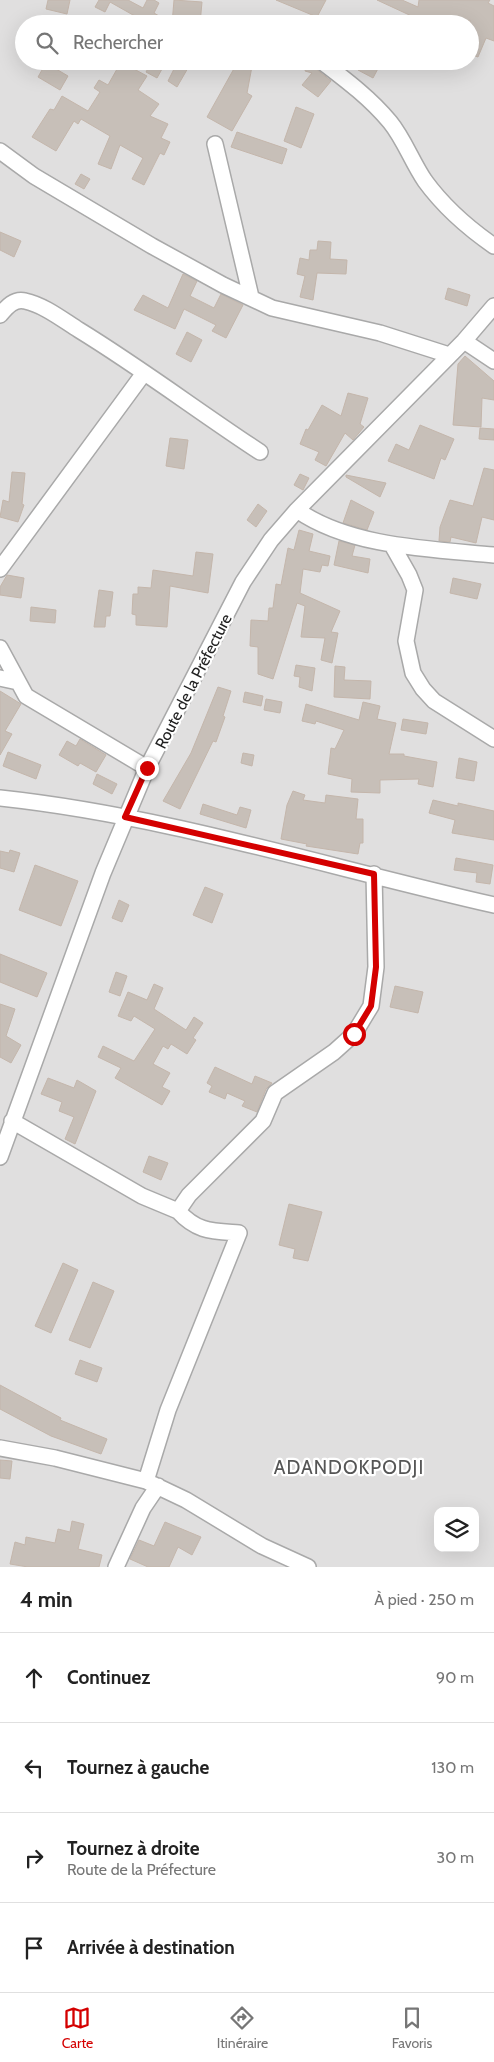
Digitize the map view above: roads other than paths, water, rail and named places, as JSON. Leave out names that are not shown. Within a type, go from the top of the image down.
[{"type":"street","points":[[333,70],[362,93],[391,123],[425,180],[440,199],[474,232],[494,246]]},
{"type":"street","points":[[215,144],[251,297]]},
{"type":"street","points":[[0,152],[34,176],[152,246],[223,285],[272,308],[380,333],[449,356]]},
{"type":"street","points":[[0,315],[15,301],[25,301],[58,318],[120,356],[260,452]]},
{"type":"street","name":"Route de la Préfecture","points":[[0,1157],[125,817],[147,768],[243,582],[271,540],[296,510],[464,341],[494,306]]},
{"type":"street","points":[[464,341],[494,361]]},
{"type":"street","points":[[0,569],[144,373]]},
{"type":"street","points":[[296,510],[321,525],[392,545],[494,555]]},
{"type":"street","points":[[392,545],[409,575],[414,590],[406,641],[413,673],[423,689],[434,701],[494,739]]},
{"type":"street","points":[[0,648],[26,696],[147,768]]},
{"type":"street","points":[[0,678],[18,682]]},
{"type":"street","points":[[0,798],[125,817],[374,874],[421,888],[494,905]]},
{"type":"street","points":[[178,1211],[189,1195],[264,1121],[275,1093],[341,1046],[354,1034],[371,1006],[376,967],[374,874]]},
{"type":"street","points":[[12,1121],[142,1196],[178,1211],[187,1221],[204,1230],[239,1233],[168,1410],[152,1484],[116,1567]]},
{"type":"street","points":[[0,1448],[55,1458],[152,1484],[186,1500],[262,1546],[308,1567]]},
{"type":"district","name":"ADANDOKPODJI","points":[[349,1467]]}]
